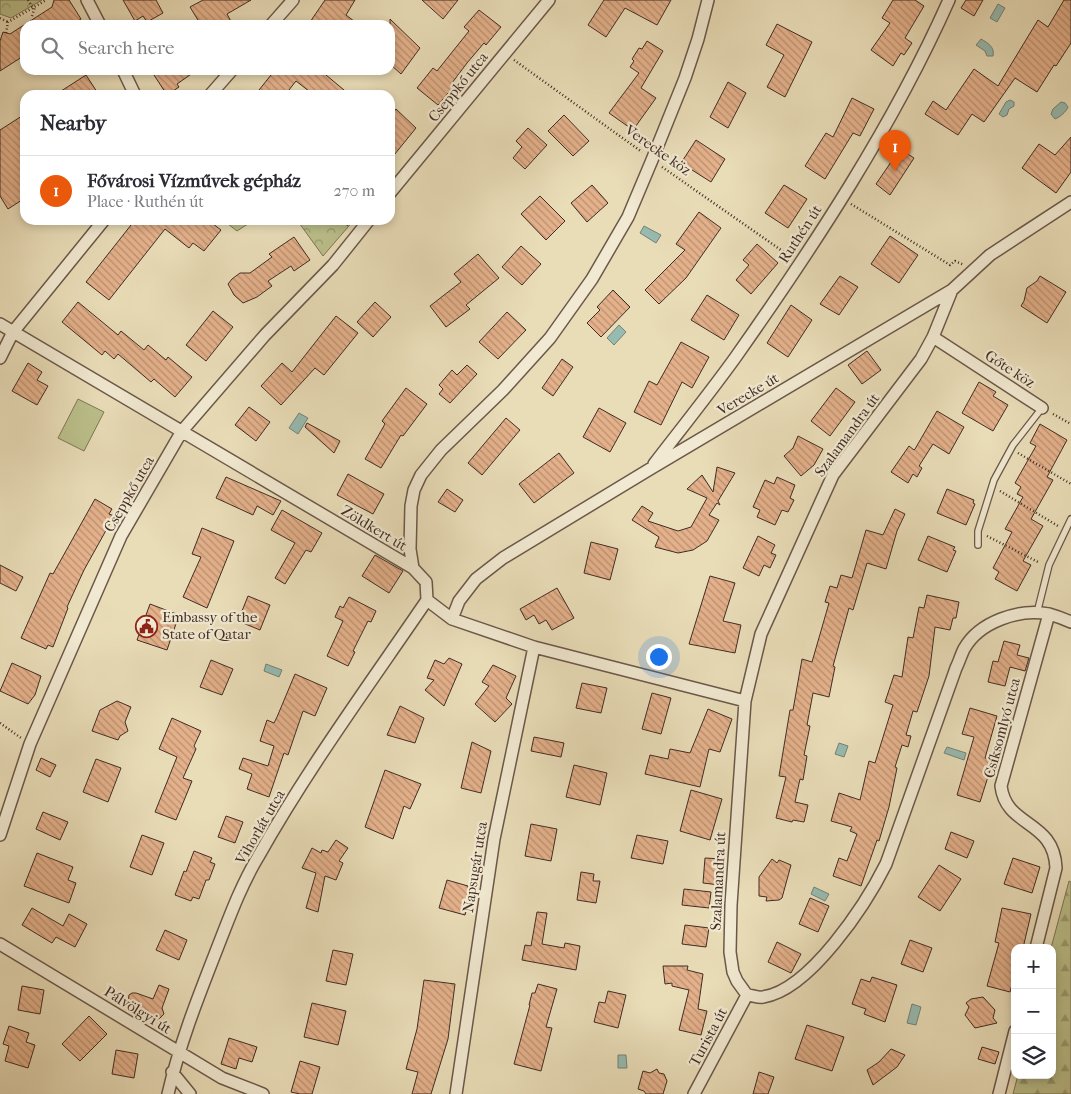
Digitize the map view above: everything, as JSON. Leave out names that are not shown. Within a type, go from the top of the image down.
[{"type":"street","points":[[87,0],[97,20]]},
{"type":"street","points":[[275,20],[293,0]]},
{"type":"street","name":"Cseppkő utca","points":[[395,187],[549,0]]},
{"type":"street","points":[[413,568],[410,549],[411,506],[414,490],[421,475],[441,450],[503,390],[550,338],[592,279],[628,217],[652,160],[685,78],[708,0]]},
{"type":"street","name":"Ruthén út","points":[[650,469],[734,359],[841,198],[897,106],[949,0]]},
{"type":"street","points":[[125,75],[133,90]]},
{"type":"street","points":[[214,90],[228,75]]},
{"type":"street","name":"Verecke út","points":[[452,619],[459,601],[476,579],[503,558],[952,290],[990,255],[1071,202]]},
{"type":"street","points":[[0,358],[14,332],[100,225]]},
{"type":"street","name":"Cseppkő utca","points":[[0,835],[30,744],[122,536],[182,431],[265,335],[340,256],[365,225]]},
{"type":"street","name":"Szalamandra út","points":[[747,995],[735,976],[730,952],[732,895],[745,701],[761,634],[833,475],[921,359],[933,337],[952,290]]},
{"type":"street","name":"Zöldkert út","points":[[0,324],[413,568],[426,582],[427,600]]},
{"type":"street","name":"Gőte köz","points":[[933,337],[1042,408]]},
{"type":"street","points":[[427,600],[452,619],[534,647],[745,701]]},
{"type":"street","name":"Vihorlát utca","points":[[168,1094],[178,1052],[231,913],[257,858],[322,751],[427,600]]},
{"type":"street","points":[[747,995],[762,997],[794,982],[817,962],[847,929],[871,894],[886,864],[964,649],[976,635],[988,625],[1005,617],[1036,613],[1049,614],[1071,622]]},
{"type":"street","name":"Csíksomlyó utca","points":[[1037,944],[1056,868],[1056,857],[1046,838],[1007,807],[1002,796],[1001,786],[1049,614]]},
{"type":"street","name":"Napsugár utca","points":[[456,1094],[494,839],[534,647]]},
{"type":"street","name":"Pálvölgyi út","points":[[0,944],[222,1078],[263,1094]]},
{"type":"street","name":"Turista út","points":[[694,1094],[747,995]]},
{"type":"street","points":[[999,1094],[1014,1034]]},
{"type":"street","points":[[172,1072],[190,1094]]},
{"type":"lane","points":[[978,545],[978,531],[992,486],[1011,449],[1042,408]]},
{"type":"lane","points":[[1036,613],[1048,568],[1071,519]]},
{"type":"path","points":[[28,0],[34,7]]},
{"type":"path","points":[[6,33],[8,22],[46,0]]},
{"type":"path","points":[[32,16],[34,7]]},
{"type":"path","points":[[0,18],[8,22]]},
{"type":"path","name":"Verecke köz","points":[[505,54],[799,263]]},
{"type":"path","points":[[841,198],[950,265]]},
{"type":"path","name":"Gőte köz","points":[[1042,408],[1071,424]]},
{"type":"path","points":[[1011,449],[1071,484]]},
{"type":"path","points":[[992,486],[1065,531]]},
{"type":"path","points":[[978,531],[1048,568]]},
{"type":"path","points":[[0,723],[30,744]]},
{"type":"green space","points":[[0,0],[42,0],[11,18],[0,14]]},
{"type":"green space","points":[[229,225],[246,225],[237,231]]},
{"type":"green space","points":[[301,225],[350,225],[323,256]]},
{"type":"green space","points":[[78,399],[104,412],[84,451],[58,438]]},
{"type":"green space","points":[[1069,881],[1071,882],[1071,1094],[1013,1094],[1017,1079],[1056,1079],[1056,944],[1052,944]]},
{"type":"water","points":[[998,4],[1005,8],[997,22],[990,18]]},
{"type":"water","points":[[981,39],[992,48],[993,56],[987,56],[985,51],[976,45]]},
{"type":"water","points":[[1010,100],[1014,102],[1014,106],[1003,117],[999,114],[1006,102]]},
{"type":"water","points":[[1061,102],[1065,103],[1068,107],[1063,114],[1055,119],[1051,114],[1053,109]]},
{"type":"water","points":[[644,226],[661,235],[656,243],[640,233]]},
{"type":"water","points":[[619,325],[626,332],[614,345],[607,338]]},
{"type":"water","points":[[299,413],[308,418],[298,434],[289,428]]},
{"type":"water","points":[[266,664],[282,670],[279,677],[264,671]]},
{"type":"water","points":[[839,743],[848,746],[844,757],[835,754]]},
{"type":"water","points":[[947,747],[966,753],[964,760],[944,753]]},
{"type":"water","points":[[814,887],[829,894],[825,901],[811,894]]},
{"type":"water","points":[[912,1004],[921,1007],[916,1025],[907,1023]]},
{"type":"water","points":[[618,1055],[626,1055],[627,1068],[618,1068]]},
{"type":"building","points":[[54,0],[69,0],[81,19],[32,20],[52,7]]},
{"type":"building","points":[[123,0],[156,0],[163,13],[151,20],[146,20],[143,16],[134,20]]},
{"type":"building","points":[[203,0],[251,0],[227,14],[230,20],[198,20],[190,7]]},
{"type":"building","points":[[325,0],[355,0],[346,15],[352,20],[311,20]]},
{"type":"building","points":[[422,0],[458,0],[443,19]]},
{"type":"building","points":[[604,0],[671,0],[657,25],[625,8],[606,37],[588,25]]},
{"type":"building","points":[[893,0],[915,0],[924,6],[905,38],[912,43],[904,55],[901,53],[893,66],[871,50],[890,23],[882,18]]},
{"type":"building","points":[[966,0],[983,0],[974,16],[961,8]]},
{"type":"building","points":[[1064,0],[1071,0],[1071,43],[1037,92],[1015,78],[984,122],[972,114],[958,135],[925,114],[933,101],[946,110],[974,69],[998,86],[1038,20],[1048,27]]},
{"type":"building","points":[[479,10],[501,27],[467,63],[452,83],[454,86],[438,105],[417,88],[433,68],[437,71],[469,31],[464,27]]},
{"type":"building","points":[[395,24],[420,48],[401,74],[395,69]]},
{"type":"building","points":[[777,24],[812,42],[785,97],[767,87],[784,55],[766,45]]},
{"type":"building","points":[[20,28],[20,58],[0,71],[0,41],[3,32],[10,34]]},
{"type":"building","points":[[647,41],[663,51],[641,88],[656,98],[633,130],[609,113],[639,73],[630,67],[634,61],[632,59],[639,48],[642,49]]},
{"type":"building","points":[[86,75],[96,90],[63,90]]},
{"type":"building","points":[[154,75],[190,75],[177,84],[179,87],[174,90],[164,90]]},
{"type":"building","points":[[271,75],[326,75],[344,90],[308,90],[296,81],[289,90],[259,90]]},
{"type":"building","points":[[728,82],[746,93],[728,128],[710,117]]},
{"type":"building","points":[[852,98],[874,109],[860,136],[853,133],[825,179],[805,166],[826,133],[833,137]]},
{"type":"building","points":[[396,109],[416,128],[395,154]]},
{"type":"building","points":[[564,115],[589,141],[573,156],[548,131]]},
{"type":"building","points":[[20,117],[20,201],[8,209],[0,196],[0,130]]},
{"type":"building","points":[[528,128],[547,145],[525,169],[513,158],[522,147],[516,141]]},
{"type":"building","points":[[1071,137],[1071,172],[1056,193],[1022,168],[1039,144],[1055,155]]},
{"type":"building","points":[[696,140],[725,159],[711,182],[681,163]]},
{"type":"building","points":[[900,149],[914,158],[890,195],[876,184]]},
{"type":"building","points":[[592,185],[608,203],[587,222],[571,203]]},
{"type":"building","points":[[784,185],[807,199],[788,228],[765,213]]},
{"type":"building","points":[[540,196],[565,221],[546,240],[521,214]]},
{"type":"building","points":[[699,212],[721,228],[686,278],[659,304],[645,290],[685,250],[676,244]]},
{"type":"building","points":[[131,225],[214,225],[221,230],[204,251],[193,243],[189,248],[165,229],[109,300],[86,282]]},
{"type":"building","points":[[890,236],[918,255],[899,283],[871,264]]},
{"type":"building","points":[[294,237],[310,260],[294,271],[291,266],[268,281],[272,286],[257,297],[243,303],[234,295],[228,284],[232,279],[240,273],[250,273],[272,257],[269,254]]},
{"type":"building","points":[[757,244],[778,263],[751,294],[736,280],[749,265],[743,260]]},
{"type":"building","points":[[521,246],[541,264],[522,285],[502,267]]},
{"type":"building","points":[[478,254],[499,278],[466,305],[470,309],[446,327],[430,306],[461,282],[454,274]]},
{"type":"building","points":[[840,276],[858,287],[839,315],[820,304]]},
{"type":"building","points":[[1040,276],[1066,292],[1047,323],[1021,306],[1027,288],[1037,281]]},
{"type":"building","points":[[613,290],[630,307],[601,337],[587,323],[600,310],[597,307]]},
{"type":"building","points":[[707,295],[739,315],[724,340],[691,320]]},
{"type":"building","points":[[78,302],[118,335],[121,331],[144,350],[148,345],[166,360],[168,357],[192,377],[175,397],[154,379],[151,382],[118,354],[114,359],[105,351],[102,355],[62,322]]},
{"type":"building","points":[[375,302],[391,317],[373,337],[357,322]]},
{"type":"building","points":[[791,305],[812,320],[788,357],[767,343]]},
{"type":"building","points":[[213,311],[233,327],[206,361],[186,345]]},
{"type":"building","points":[[507,312],[526,330],[498,359],[479,342]]},
{"type":"building","points":[[336,316],[358,333],[324,375],[315,368],[281,405],[261,386],[282,363],[292,372]]},
{"type":"building","points":[[681,342],[709,357],[692,388],[682,382],[661,425],[634,412],[649,381],[657,385]]},
{"type":"building","points":[[867,351],[881,370],[862,384],[848,365]]},
{"type":"building","points":[[562,359],[573,367],[553,396],[542,388]]},
{"type":"building","points":[[28,363],[42,372],[37,380],[48,386],[37,405],[12,391]]},
{"type":"building","points":[[467,365],[477,374],[450,403],[439,394],[443,389],[439,385],[452,370],[457,375]]},
{"type":"building","points":[[979,382],[996,392],[993,396],[1008,405],[993,431],[962,413]]},
{"type":"building","points":[[406,388],[427,404],[403,436],[401,435],[381,468],[365,459],[385,424],[382,421]]},
{"type":"building","points":[[836,388],[855,402],[830,436],[811,421]]},
{"type":"building","points":[[249,407],[270,422],[256,441],[235,425]]},
{"type":"building","points":[[599,408],[626,423],[610,452],[583,437]]},
{"type":"building","points":[[937,411],[964,427],[949,454],[933,444],[919,466],[922,468],[917,477],[913,474],[908,483],[891,472],[909,446],[915,449]]},
{"type":"building","points":[[506,418],[520,430],[482,475],[468,463]]},
{"type":"building","points":[[307,423],[340,441],[334,453],[305,427]]},
{"type":"building","points":[[1040,424],[1067,440],[1047,477],[1053,480],[1031,519],[1043,526],[1023,561],[1031,565],[1017,591],[995,579],[999,572],[993,568],[1012,532],[1005,529],[1023,497],[1017,494],[1021,487],[1015,483],[1036,446],[1030,443]]},
{"type":"building","points":[[798,436],[823,449],[814,465],[801,476],[784,456],[793,448]]},
{"type":"building","points":[[559,453],[574,473],[534,503],[519,484]]},
{"type":"building","points":[[717,467],[735,473],[718,501],[720,505],[717,503],[709,515],[719,520],[707,541],[693,550],[678,553],[655,547],[659,537],[632,520],[642,506],[653,513],[648,521],[678,531],[691,527],[707,498],[687,489],[702,475],[713,492]]},
{"type":"building","points":[[348,474],[384,494],[373,514],[337,495]]},
{"type":"building","points":[[226,477],[281,501],[273,515],[257,506],[253,515],[216,498]]},
{"type":"building","points":[[777,477],[795,485],[790,498],[794,500],[788,512],[782,510],[775,525],[757,517],[760,510],[753,507],[765,480],[774,484]]},
{"type":"building","points":[[447,489],[463,500],[455,512],[438,502]]},
{"type":"building","points":[[947,489],[974,500],[973,503],[975,504],[966,525],[937,513]]},
{"type":"building","points":[[95,499],[112,509],[109,514],[114,516],[84,570],[67,607],[53,647],[48,645],[46,649],[21,638],[50,573],[53,574]]},
{"type":"building","points":[[895,509],[905,514],[897,531],[886,569],[867,563],[853,610],[849,608],[833,666],[835,667],[829,697],[813,693],[807,725],[810,726],[804,755],[807,756],[803,780],[800,779],[795,802],[808,805],[804,822],[793,820],[792,822],[776,818],[786,777],[779,776],[790,710],[793,710],[802,659],[812,662],[829,603],[825,602],[830,586],[837,588],[841,575],[852,578],[866,530],[883,535]]},
{"type":"building","points":[[282,510],[322,533],[311,552],[306,550],[285,584],[275,578],[295,543],[271,530]]},
{"type":"building","points":[[202,528],[234,541],[207,608],[183,597],[201,557],[192,554]]},
{"type":"building","points":[[758,536],[775,545],[771,553],[776,555],[770,568],[764,565],[759,576],[743,568]]},
{"type":"building","points":[[928,536],[955,547],[953,550],[956,551],[947,572],[918,560]]},
{"type":"building","points":[[591,542],[618,549],[610,580],[584,573]]},
{"type":"building","points":[[375,555],[403,571],[389,593],[362,576]]},
{"type":"building","points":[[0,565],[23,577],[16,591],[0,583]]},
{"type":"building","points":[[710,576],[735,583],[723,621],[741,625],[735,653],[689,644]]},
{"type":"building","points":[[557,588],[574,618],[552,630],[546,620],[539,624],[534,615],[526,620],[520,609]]},
{"type":"building","points":[[927,595],[959,602],[956,618],[953,618],[950,630],[935,627],[929,676],[917,712],[913,711],[906,735],[911,736],[908,747],[902,745],[895,767],[897,768],[889,807],[879,841],[877,840],[861,886],[833,876],[839,858],[847,861],[857,834],[850,831],[852,827],[831,821],[839,793],[860,800],[869,761],[875,763],[893,705],[885,702],[894,675],[902,677],[908,637],[913,638],[919,607],[924,608]]},
{"type":"building","points":[[248,596],[270,605],[260,630],[238,621]]},
{"type":"building","points":[[349,597],[376,611],[371,622],[368,621],[353,651],[355,652],[348,666],[327,656],[343,621],[335,617],[340,606],[343,608]]},
{"type":"building","points":[[150,604],[179,615],[167,650],[137,640]]},
{"type":"building","points":[[1004,641],[1020,645],[1017,655],[1029,658],[1025,671],[1010,667],[1005,686],[988,682],[993,661],[998,662]]},
{"type":"building","points":[[449,658],[462,664],[444,706],[425,690],[434,680],[427,678],[435,660],[444,664]]},
{"type":"building","points":[[211,660],[233,669],[222,695],[200,687]]},
{"type":"building","points":[[12,663],[41,676],[35,695],[28,704],[0,691]]},
{"type":"building","points":[[493,665],[516,676],[506,698],[512,704],[495,722],[475,704],[489,686],[482,682]]},
{"type":"building","points":[[295,674],[327,688],[315,716],[303,711],[288,755],[284,753],[269,797],[247,789],[252,774],[239,769],[243,758],[268,766],[274,746],[260,741],[267,720],[274,723]]},
{"type":"building","points":[[582,683],[607,688],[601,713],[576,708]]},
{"type":"building","points":[[652,693],[671,698],[661,734],[642,729]]},
{"type":"building","points":[[117,701],[131,707],[125,722],[128,731],[120,736],[118,740],[92,731],[100,710]]},
{"type":"building","points":[[400,706],[424,718],[415,743],[387,735]]},
{"type":"building","points":[[970,708],[997,716],[985,758],[993,761],[980,802],[957,795],[974,737],[962,734]]},
{"type":"building","points":[[708,709],[732,719],[720,752],[709,749],[700,787],[645,774],[650,755],[668,759],[670,749],[690,753]]},
{"type":"building","points":[[172,718],[201,731],[194,746],[196,749],[183,778],[192,781],[176,820],[155,812],[177,757],[159,749]]},
{"type":"building","points":[[534,737],[564,743],[561,757],[531,751]]},
{"type":"building","points":[[472,742],[491,751],[481,793],[461,788]]},
{"type":"building","points":[[41,758],[56,765],[50,777],[36,770]]},
{"type":"building","points":[[96,759],[121,768],[108,802],[83,792]]},
{"type":"building","points":[[574,765],[607,773],[600,805],[566,797]]},
{"type":"building","points":[[385,770],[421,784],[410,809],[404,806],[393,839],[365,827]]},
{"type":"building","points":[[691,790],[722,799],[710,840],[680,831]]},
{"type":"building","points":[[43,812],[68,822],[60,840],[36,829]]},
{"type":"building","points":[[226,816],[243,822],[235,843],[218,837]]},
{"type":"building","points":[[531,824],[557,829],[551,861],[525,856]]},
{"type":"building","points":[[951,832],[974,841],[967,858],[945,849]]},
{"type":"building","points":[[142,835],[164,843],[152,875],[130,867]]},
{"type":"building","points":[[637,835],[668,841],[663,864],[631,858]]},
{"type":"building","points":[[336,840],[348,848],[339,861],[343,863],[336,880],[325,876],[318,912],[306,908],[316,873],[302,868],[312,848],[321,853],[322,850],[328,852]]},
{"type":"building","points":[[194,851],[212,858],[210,862],[215,864],[209,880],[206,880],[199,899],[193,897],[191,901],[175,895]]},
{"type":"building","points":[[37,853],[73,867],[68,880],[76,883],[69,903],[24,886]]},
{"type":"building","points":[[705,858],[722,859],[720,885],[703,883]]},
{"type":"building","points":[[1013,858],[1040,867],[1032,893],[1004,884]]},
{"type":"building","points":[[772,859],[777,863],[779,860],[791,865],[782,898],[766,901],[767,897],[759,896],[759,877]]},
{"type":"building","points":[[939,865],[961,879],[940,911],[918,897]]},
{"type":"building","points":[[581,872],[594,874],[593,881],[600,881],[596,903],[577,900]]},
{"type":"building","points":[[447,880],[468,886],[469,901],[465,915],[439,908]]},
{"type":"building","points":[[684,889],[711,892],[709,908],[682,905]]},
{"type":"building","points":[[810,898],[829,906],[818,932],[799,924]]},
{"type":"building","points":[[32,908],[63,926],[69,914],[87,924],[75,947],[56,937],[52,943],[22,925]]},
{"type":"building","points":[[1002,908],[1031,914],[1024,944],[1011,944],[1010,992],[987,986],[999,943],[995,942]]},
{"type":"building","points":[[537,912],[547,913],[542,944],[564,948],[565,943],[580,946],[576,970],[522,960],[525,945],[531,946]]},
{"type":"building","points":[[685,925],[709,928],[706,947],[682,944]]},
{"type":"building","points":[[165,930],[187,940],[179,960],[156,950]]},
{"type":"building","points":[[910,940],[932,948],[923,972],[901,964]]},
{"type":"building","points":[[777,942],[801,954],[791,973],[768,962]]},
{"type":"building","points":[[333,950],[353,954],[346,985],[326,981]]},
{"type":"building","points":[[663,966],[688,966],[687,970],[703,974],[698,1009],[707,1011],[701,1035],[679,1030],[689,990],[672,986],[672,983],[665,984]]},
{"type":"building","points":[[872,977],[897,985],[885,1022],[864,1014],[866,1009],[852,1004],[861,979],[870,982]]},
{"type":"building","points":[[424,980],[455,984],[448,1039],[431,1094],[412,1094],[418,1072],[406,1069],[417,1029]]},
{"type":"building","points":[[538,984],[557,989],[546,1027],[552,1028],[541,1071],[514,1064],[532,993],[535,993]]},
{"type":"building","points":[[159,985],[169,989],[162,1008],[164,1014],[158,1020],[136,1011],[136,1008],[128,1003],[129,995],[132,993],[153,999]]},
{"type":"building","points":[[22,986],[44,990],[40,1014],[18,1010]]},
{"type":"building","points":[[608,991],[626,995],[618,1028],[594,1022],[599,1002],[605,1003]]},
{"type":"building","points":[[983,997],[995,1010],[993,1018],[997,1023],[975,1028],[965,1015],[969,1007],[966,1003],[971,999]]},
{"type":"building","points":[[312,1003],[346,1011],[338,1045],[304,1037]]},
{"type":"building","points":[[89,1016],[107,1034],[80,1061],[62,1044]]},
{"type":"building","points":[[807,1025],[844,1037],[832,1071],[795,1059]]},
{"type":"building","points":[[9,1026],[29,1033],[26,1042],[35,1045],[28,1068],[5,1061],[9,1046],[3,1044]]},
{"type":"building","points":[[229,1038],[257,1047],[252,1062],[239,1058],[236,1069],[221,1064]]},
{"type":"building","points":[[982,1047],[999,1052],[995,1064],[978,1059]]},
{"type":"building","points":[[891,1049],[905,1055],[897,1067],[873,1085],[867,1070],[879,1062]]},
{"type":"building","points":[[116,1050],[138,1054],[134,1078],[112,1074]]},
{"type":"building","points":[[300,1061],[320,1067],[312,1094],[291,1092]]},
{"type":"building","points":[[657,1069],[659,1073],[664,1074],[667,1081],[663,1094],[646,1094],[638,1089],[643,1071],[650,1073]]},
{"type":"building","points":[[759,1072],[774,1077],[768,1094],[753,1094]]},
{"type":"place","name":"Fővárosi Vízművek gépház","points":[[895,171]]},
{"type":"place","name":"Embassy of the State of Qatar","points":[[146,626]]}]
